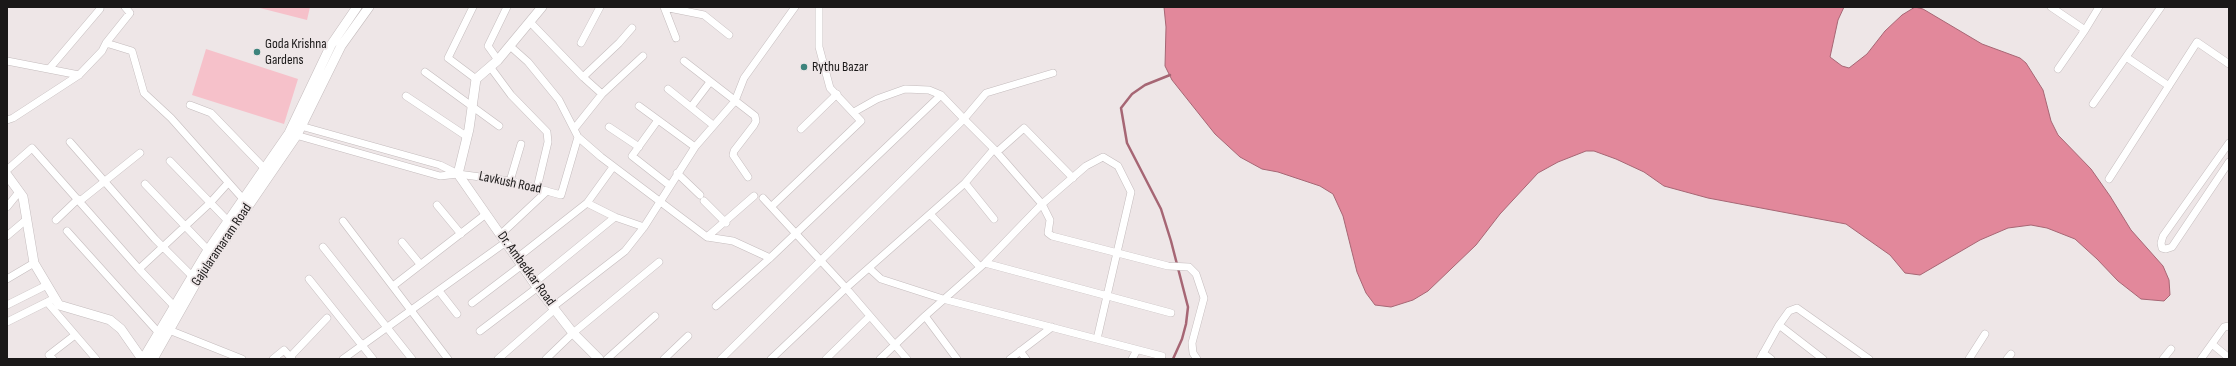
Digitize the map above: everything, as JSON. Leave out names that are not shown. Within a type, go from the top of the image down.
[{"type":"main road","points":[[7,175],[23,197],[34,263],[47,285],[51,300],[59,305],[110,320],[121,329],[143,359],[208,250],[265,169],[293,134],[331,45],[357,7]]},
{"type":"main road","points":[[297,125],[341,46],[369,7]]},
{"type":"main road","points":[[458,174],[472,107],[476,79],[498,60],[542,7]]},
{"type":"main road","name":"Gajularamaram Road","points":[[153,359],[197,281],[293,134]]},
{"type":"main road","name":"Dr. Ambedkar Road","points":[[458,174],[536,285],[573,333],[599,359]]},
{"type":"street","points":[[7,119],[14,118],[79,75],[102,51],[106,43],[130,13],[125,7]]},
{"type":"street","points":[[473,7],[448,58],[476,79]]},
{"type":"street","points":[[498,60],[488,46],[507,7]]},
{"type":"street","points":[[581,43],[600,7]]},
{"type":"street","points":[[664,7],[704,15],[729,36]]},
{"type":"street","points":[[664,7],[676,38]]},
{"type":"street","points":[[498,359],[555,308],[625,251],[644,227],[677,173],[695,147],[735,101],[744,78],[795,7]]},
{"type":"street","points":[[772,206],[862,121],[830,88],[819,47],[819,7]]},
{"type":"street","points":[[2051,7],[2085,30]]},
{"type":"street","points":[[2058,69],[2099,7]]},
{"type":"street","points":[[2093,104],[2161,7]]},
{"type":"street","points":[[49,69],[100,10]]},
{"type":"street","points":[[530,22],[583,78],[602,94]]},
{"type":"street","points":[[583,78],[619,44],[632,28]]},
{"type":"street","points":[[2110,179],[2197,42],[2229,64]]},
{"type":"street","points":[[106,43],[132,51],[144,93],[171,118],[244,200]]},
{"type":"street","points":[[510,46],[528,62],[559,100],[578,137],[613,167],[708,238],[733,241],[770,258]]},
{"type":"street","points":[[574,129],[602,94],[644,56]]},
{"type":"street","points":[[2126,57],[2169,86]]},
{"type":"street","points":[[7,61],[79,75]]},
{"type":"street","points":[[684,61],[756,116],[756,121],[734,151],[733,155],[748,177]]},
{"type":"street","points":[[490,68],[511,95],[546,132],[548,142],[537,188]]},
{"type":"street","points":[[426,72],[499,126]]},
{"type":"street","points":[[721,359],[964,119],[986,93],[1053,73]]},
{"type":"street","points":[[691,107],[710,82]]},
{"type":"street","points":[[668,89],[713,125]]},
{"type":"street","points":[[854,112],[877,99],[905,89],[929,90],[941,95],[995,151],[1042,204],[1050,220],[1048,233],[1052,236],[1168,266],[1189,267],[1196,274],[1204,298],[1192,343],[1193,353],[1197,359]]},
{"type":"street","points":[[801,129],[837,94]]},
{"type":"street","points":[[716,306],[770,258],[941,95]]},
{"type":"street","points":[[406,96],[466,136]]},
{"type":"street","points":[[190,105],[211,114],[265,169]]},
{"type":"street","points":[[639,106],[695,147]]},
{"type":"street","points":[[658,120],[632,156],[669,186]]},
{"type":"street","points":[[297,125],[440,165],[458,174]]},
{"type":"street","points":[[609,127],[639,147]]},
{"type":"street","points":[[771,359],[846,288],[965,183],[995,151],[1024,128],[1073,178]]},
{"type":"street","points":[[293,134],[440,176],[458,174]]},
{"type":"street","name":"Lavkush Road","points":[[458,174],[510,180],[561,195],[578,137]]},
{"type":"street","points":[[70,142],[163,248],[192,276]]},
{"type":"street","points":[[2229,143],[2163,236],[2161,243],[2162,248],[2166,249],[2172,247],[2229,162]]},
{"type":"street","points":[[510,180],[521,144]]},
{"type":"street","points":[[7,170],[32,148],[139,269],[174,306]]},
{"type":"street","points":[[56,220],[79,200],[140,153]]},
{"type":"street","points":[[880,359],[943,299],[983,265],[1042,204],[1086,166],[1103,157],[1118,166],[1131,192],[1097,339]]},
{"type":"street","points":[[170,160],[228,221]]},
{"type":"street","points":[[472,303],[587,204],[613,167]]},
{"type":"street","points":[[677,173],[726,222]]},
{"type":"street","points":[[139,269],[210,203],[228,183]]},
{"type":"street","points":[[965,183],[994,219]]},
{"type":"street","points":[[145,184],[208,250]]},
{"type":"street","points":[[343,359],[362,344],[413,311],[439,291],[503,238],[547,191]]},
{"type":"street","points":[[7,207],[19,192]]},
{"type":"street","points":[[708,238],[754,196]]},
{"type":"street","points":[[763,198],[772,206],[820,262],[846,288],[907,359]]},
{"type":"street","points":[[587,204],[615,217],[644,227]]},
{"type":"street","points":[[437,205],[461,234]]},
{"type":"street","points":[[393,286],[486,214]]},
{"type":"street","points":[[930,214],[983,265],[1106,295],[1171,313]]},
{"type":"street","points":[[480,332],[615,217]]},
{"type":"street","points":[[7,236],[27,219]]},
{"type":"street","points":[[343,221],[413,311],[448,359]]},
{"type":"street","points":[[66,231],[158,332]]},
{"type":"street","points":[[402,242],[420,264]]},
{"type":"street","points":[[323,247],[412,359]]},
{"type":"street","points":[[546,359],[573,333],[659,262]]},
{"type":"street","points":[[7,279],[34,263]]},
{"type":"street","points":[[869,268],[881,279],[943,299],[1162,356]]},
{"type":"street","points":[[309,279],[373,359]]},
{"type":"street","points":[[7,305],[47,285]]},
{"type":"street","points":[[439,291],[456,314]]},
{"type":"street","points":[[7,322],[51,300],[75,335],[96,359]]},
{"type":"street","points":[[1771,359],[1761,356],[1778,325],[1789,312],[1797,308],[1869,359]]},
{"type":"street","points":[[607,359],[655,316]]},
{"type":"street","points":[[826,359],[870,316]]},
{"type":"street","points":[[925,316],[957,359]]},
{"type":"street","points":[[274,359],[284,350],[291,358],[327,318]]},
{"type":"street","points":[[1778,325],[1823,359]]},
{"type":"street","points":[[2201,359],[2224,327],[2229,326]]},
{"type":"street","points":[[1010,359],[1052,327]]},
{"type":"street","points":[[169,330],[242,359]]},
{"type":"street","points":[[1969,359],[1985,334]]},
{"type":"street","points":[[48,358],[75,335]]},
{"type":"street","points":[[664,359],[688,336]]},
{"type":"street","points":[[2212,344],[2229,358]]},
{"type":"street","points":[[2163,359],[2171,349]]},
{"type":"street","points":[[1132,359],[1137,350]]},
{"type":"street","points":[[1020,351],[1026,359]]},
{"type":"shaded area","points":[[256,7],[310,7],[307,20]]},
{"type":"shaded area","points":[[1164,7],[1844,7],[1838,20],[1830,57],[1842,66],[1849,68],[1867,54],[1885,31],[1902,15],[1915,7],[1923,9],[1982,44],[2020,58],[2026,63],[2043,90],[2051,121],[2058,135],[2091,169],[2131,230],[2163,266],[2169,280],[2170,295],[2164,301],[2141,299],[2118,281],[2075,239],[2047,228],[2031,225],[2008,228],[1980,240],[1920,275],[1905,273],[1890,255],[1846,224],[1708,198],[1664,186],[1644,172],[1616,159],[1594,151],[1586,151],[1558,162],[1538,173],[1500,214],[1476,245],[1428,291],[1413,300],[1391,307],[1375,305],[1366,293],[1357,272],[1343,216],[1333,194],[1320,186],[1278,172],[1262,169],[1240,157],[1215,134],[1172,80],[1165,66],[1166,27]]},
{"type":"shaded area","points":[[206,49],[298,79],[284,124],[192,95]]},
{"type":"waterway","points":[[1170,75],[1145,85],[1132,94],[1121,108],[1127,143],[1161,209],[1188,307],[1182,339],[1173,359]]},
{"type":"place","name":"Goda Krishna Gardens","points":[[257,52]]},
{"type":"place","name":"Rythu Bazar","points":[[804,67]]}]
